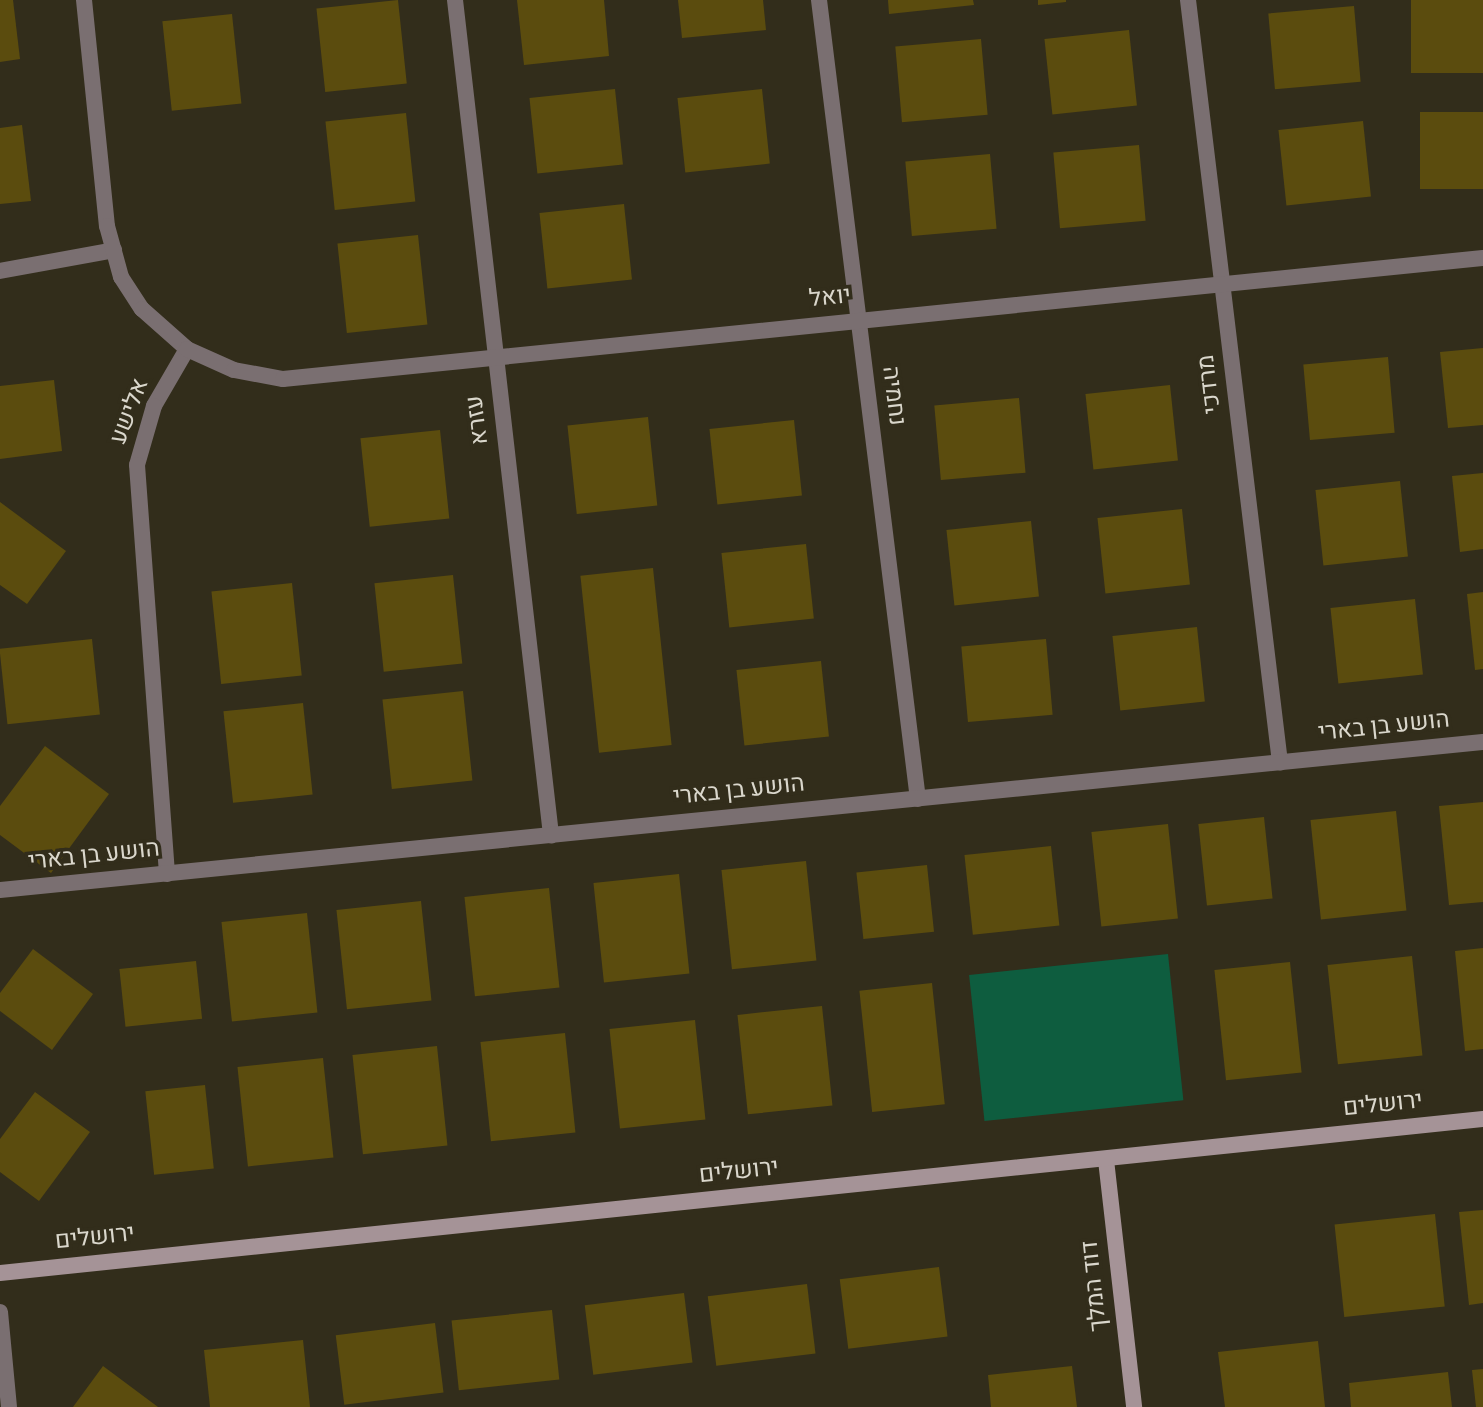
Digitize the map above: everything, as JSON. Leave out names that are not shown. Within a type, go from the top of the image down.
[{"type":"street","points":[[84,0],[114,250],[142,309],[187,349]]},
{"type":"street","name":"עזרא","points":[[455,0],[551,835]]},
{"type":"street","name":"נחמיה","points":[[819,0],[918,799]]},
{"type":"street","name":"מרדכי","points":[[1188,0],[1280,762]]},
{"type":"street","points":[[0,271],[114,250]]},
{"type":"street","name":"יואל","points":[[187,349],[234,370],[283,379],[1483,258]]},
{"type":"street","name":"אלישע","points":[[167,874],[137,465],[154,406],[187,349]]},
{"type":"street","name":"הושע בן בארי","points":[[0,890],[1483,742]]},
{"type":"street","name":"ירושלים","points":[[0,1273],[1483,1119]]},
{"type":"street","name":"דוד המלך","points":[[1106,1160],[1134,1407]]},
{"type":"street","points":[[0,1312],[9,1407]]},
{"type":"green space","points":[[1168,954],[1183,1100],[984,1121],[969,975]]},
{"type":"building","points":[[0,0],[13,0],[20,59],[0,62]]},
{"type":"building","points":[[398,0],[407,84],[325,92],[316,9]]},
{"type":"building","points":[[517,0],[604,0],[609,56],[524,65]]},
{"type":"building","points":[[678,0],[763,0],[766,30],[682,38]]},
{"type":"building","points":[[888,0],[973,0],[974,5],[889,14]]},
{"type":"building","points":[[1038,0],[1066,0],[1066,2],[1038,5]]},
{"type":"building","points":[[1411,0],[1483,0],[1483,73],[1411,73]]},
{"type":"building","points":[[1354,6],[1361,82],[1275,89],[1268,13]]},
{"type":"building","points":[[232,14],[241,104],[172,111],[162,21]]},
{"type":"building","points":[[1129,30],[1137,106],[1052,114],[1044,39]]},
{"type":"building","points":[[981,39],[988,115],[902,122],[895,46]]},
{"type":"building","points":[[615,89],[623,165],[537,174],[529,98]]},
{"type":"building","points":[[762,89],[770,164],[685,172],[677,98]]},
{"type":"building","points":[[1420,112],[1483,112],[1483,189],[1420,189]]},
{"type":"building","points":[[406,113],[415,202],[335,210],[325,121]]},
{"type":"building","points":[[1363,121],[1371,197],[1286,205],[1278,130]]},
{"type":"building","points":[[22,125],[31,201],[0,204],[0,128]]},
{"type":"building","points":[[1139,145],[1146,221],[1060,228],[1053,152]]},
{"type":"building","points":[[990,154],[997,229],[912,236],[905,161]]},
{"type":"building","points":[[624,204],[632,280],[547,288],[539,213]]},
{"type":"building","points":[[418,235],[427,325],[347,333],[337,243]]},
{"type":"building","points":[[1483,348],[1483,425],[1448,428],[1440,352]]},
{"type":"building","points":[[1388,357],[1395,433],[1310,440],[1303,364]]},
{"type":"building","points":[[54,380],[62,451],[0,459],[0,386]]},
{"type":"building","points":[[1170,385],[1178,461],[1093,469],[1085,394]]},
{"type":"building","points":[[1019,398],[1026,473],[941,480],[934,405]]},
{"type":"building","points":[[648,417],[657,506],[577,514],[567,425]]},
{"type":"building","points":[[794,420],[802,496],[717,504],[709,429]]},
{"type":"building","points":[[440,430],[449,519],[370,527],[360,438]]},
{"type":"building","points":[[1483,473],[1483,549],[1460,552],[1452,476]]},
{"type":"building","points":[[1400,481],[1408,557],[1323,565],[1315,490]]},
{"type":"building","points":[[0,502],[66,551],[27,604],[0,585]]},
{"type":"building","points":[[1182,509],[1190,585],[1105,593],[1097,518]]},
{"type":"building","points":[[1031,521],[1039,597],[954,605],[946,530]]},
{"type":"building","points":[[806,544],[814,619],[729,627],[721,553]]},
{"type":"building","points":[[653,568],[672,745],[599,753],[580,576]]},
{"type":"building","points":[[453,575],[462,664],[384,672],[374,583]]},
{"type":"building","points":[[292,583],[302,675],[221,684],[211,591]]},
{"type":"building","points":[[1483,592],[1483,669],[1475,670],[1467,594]]},
{"type":"building","points":[[1415,599],[1423,675],[1338,683],[1330,608]]},
{"type":"building","points":[[1197,627],[1205,702],[1120,710],[1112,636]]},
{"type":"building","points":[[92,639],[100,715],[7,724],[0,649]]},
{"type":"building","points":[[1046,639],[1053,715],[968,722],[961,646]]},
{"type":"building","points":[[821,661],[829,737],[744,745],[736,670]]},
{"type":"building","points":[[463,691],[472,781],[392,789],[382,699]]},
{"type":"building","points":[[303,703],[313,794],[233,803],[223,711]]},
{"type":"building","points":[[45,746],[109,794],[51,873],[0,835],[0,806]]},
{"type":"building","points":[[1483,802],[1483,902],[1449,905],[1439,806]]},
{"type":"building","points":[[1396,811],[1406,910],[1321,919],[1310,820]]},
{"type":"building","points":[[1264,817],[1273,899],[1207,905],[1198,824]]},
{"type":"building","points":[[1168,824],[1178,918],[1101,927],[1091,832]]},
{"type":"building","points":[[1051,846],[1059,926],[973,935],[964,855]]},
{"type":"building","points":[[806,861],[816,960],[732,969],[721,870]]},
{"type":"building","points":[[927,865],[934,932],[863,939],[856,872]]},
{"type":"building","points":[[679,874],[689,973],[604,982],[593,883]]},
{"type":"building","points":[[549,888],[559,987],[475,996],[464,897]]},
{"type":"building","points":[[421,901],[431,1000],[347,1009],[336,910]]},
{"type":"building","points":[[307,913],[317,1012],[232,1021],[221,922]]},
{"type":"building","points":[[1483,948],[1483,1049],[1465,1051],[1455,951]]},
{"type":"building","points":[[33,949],[93,994],[52,1050],[0,1011],[0,993]]},
{"type":"building","points":[[1412,956],[1422,1055],[1338,1064],[1327,965]]},
{"type":"building","points":[[196,961],[202,1019],[125,1027],[119,969]]},
{"type":"building","points":[[1290,962],[1302,1072],[1226,1080],[1214,970]]},
{"type":"building","points":[[932,983],[945,1104],[872,1112],[859,991]]},
{"type":"building","points":[[822,1006],[832,1105],[748,1114],[737,1015]]},
{"type":"building","points":[[695,1020],[705,1119],[620,1128],[609,1029]]},
{"type":"building","points":[[565,1033],[575,1132],[491,1141],[480,1042]]},
{"type":"building","points":[[437,1046],[447,1145],[363,1154],[352,1055]]},
{"type":"building","points":[[323,1058],[333,1157],[248,1166],[237,1067]]},
{"type":"building","points":[[205,1085],[214,1169],[154,1175],[145,1091]]},
{"type":"building","points":[[35,1092],[90,1132],[39,1201],[0,1172],[0,1139]]},
{"type":"building","points":[[1483,1210],[1483,1303],[1469,1305],[1459,1212]]},
{"type":"building","points":[[1435,1214],[1445,1306],[1344,1317],[1335,1225]]},
{"type":"building","points":[[939,1267],[948,1336],[848,1349],[840,1279]]},
{"type":"building","points":[[807,1284],[816,1353],[716,1366],[708,1296]]},
{"type":"building","points":[[684,1293],[693,1362],[593,1375],[585,1305]]},
{"type":"building","points":[[552,1310],[559,1380],[459,1390],[452,1321]]},
{"type":"building","points":[[435,1323],[444,1392],[344,1405],[336,1335]]},
{"type":"building","points":[[303,1340],[310,1407],[210,1407],[204,1350]]},
{"type":"building","points":[[1318,1341],[1325,1407],[1225,1407],[1218,1352]]},
{"type":"building","points":[[103,1366],[158,1407],[73,1407]]},
{"type":"building","points":[[1072,1366],[1077,1407],[991,1407],[988,1375]]},
{"type":"building","points":[[1483,1369],[1483,1407],[1476,1407],[1472,1370]]},
{"type":"building","points":[[1448,1372],[1452,1407],[1351,1407],[1349,1383]]}]
